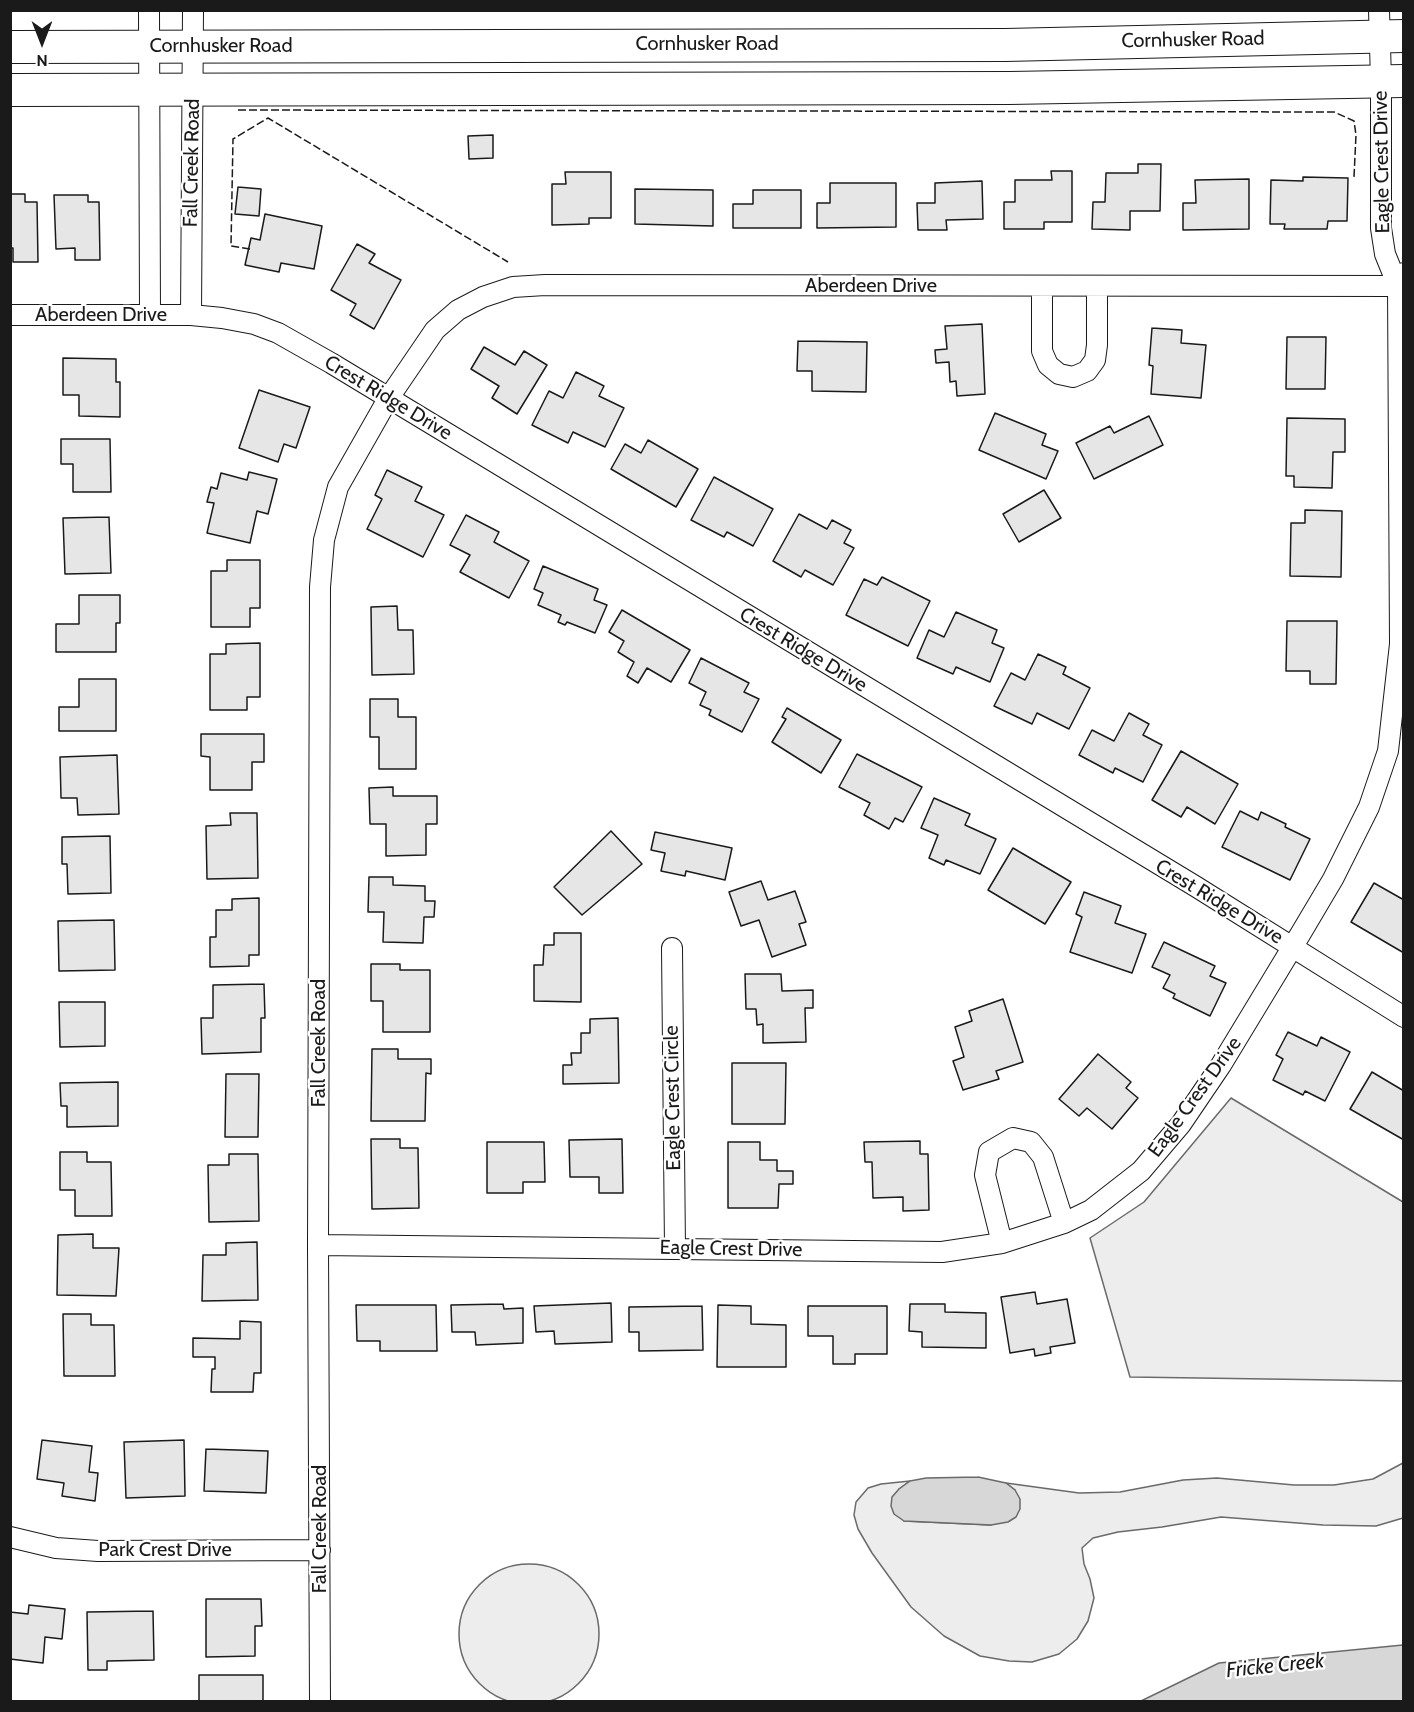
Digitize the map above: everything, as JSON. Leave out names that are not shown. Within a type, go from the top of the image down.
[{"type":"main road","name":"Cornhusker Road","points":[[10,47],[1005,45],[1387,27]]},
{"type":"main road","points":[[10,90],[1009,88],[1393,81]]},
{"type":"street","points":[[149,10],[150,314]]},
{"type":"street","name":"Fall Creek Road","points":[[191,315],[193,10]]},
{"type":"street","name":"Eagle Crest Drive","points":[[318,1245],[942,1252],[1002,1244],[1064,1222],[1091,1210],[1141,1171],[1168,1139],[1221,1065],[1333,879],[1369,807],[1388,751],[1402,644],[1402,282],[1385,254],[1381,228],[1393,81],[1387,27]]},
{"type":"street","name":"Aberdeen Drive","points":[[388,399],[435,330],[458,310],[483,297],[513,287],[545,285],[1097,286],[1402,282]]},
{"type":"street","points":[[1042,286],[1042,351],[1048,365],[1059,374],[1073,377],[1086,371],[1095,360],[1097,286]]},
{"type":"street","name":"Aberdeen Drive","points":[[10,315],[191,315]]},
{"type":"street","name":"Crest Ridge Drive","points":[[191,315],[254,324],[278,333],[331,363],[1293,946],[1404,1017]]},
{"type":"street","name":"Fall Creek Road","points":[[320,1701],[318,1245],[321,575],[324,540],[338,488],[388,399]]},
{"type":"street","name":"Eagle Crest Circle","points":[[672,948],[675,1249]]},
{"type":"street","points":[[1002,1244],[985,1175],[989,1152],[1013,1138],[1031,1142],[1042,1156],[1064,1222]]},
{"type":"street","name":"Park Crest Drive","points":[[10,1537],[56,1548],[98,1551],[320,1550]]},
{"type":"shaded area","points":[[1231,1098],[1403,1202],[1403,1381],[1130,1377],[1090,1238],[1144,1202]]},
{"type":"shaded area","points":[[1403,1463],[1403,1518],[1376,1526],[1323,1525],[1221,1517],[1118,1532],[1093,1538],[1082,1548],[1094,1598],[1088,1621],[1077,1639],[1059,1654],[1032,1662],[980,1656],[944,1636],[911,1607],[872,1553],[858,1529],[854,1515],[856,1502],[868,1488],[881,1484],[910,1481],[899,1489],[904,1521],[991,1525],[1015,1490],[1006,1483],[1079,1493],[1120,1492],[1183,1480],[1217,1478],[1294,1485],[1334,1485],[1373,1479]]},
{"type":"shaded area","points":[[529,1564],[556,1569],[579,1584],[594,1607],[599,1634],[594,1661],[579,1684],[556,1699],[529,1704],[502,1699],[479,1684],[464,1661],[459,1634],[464,1607],[479,1584],[502,1569]]},
{"type":"water","points":[[978,1477],[1006,1483],[1015,1490],[1020,1499],[1020,1509],[1016,1517],[1008,1522],[991,1525],[904,1521],[894,1514],[891,1506],[892,1497],[910,1481],[926,1478]]},
{"type":"water","name":"Fricke Creek","points":[[1403,1645],[1403,1701],[1141,1701],[1219,1663]]},
{"type":"building","points":[[493,135],[493,158],[469,159],[468,136]]},
{"type":"building","points":[[1138,164],[1161,164],[1160,211],[1130,211],[1130,230],[1092,229],[1093,202],[1105,202],[1106,173],[1138,173]]},
{"type":"building","points":[[1051,171],[1072,171],[1072,222],[1044,222],[1044,229],[1004,229],[1004,202],[1015,202],[1015,180],[1052,180]]},
{"type":"building","points":[[565,172],[611,172],[611,218],[589,218],[589,224],[552,225],[552,184],[566,184]]},
{"type":"building","points":[[1303,177],[1348,178],[1347,221],[1328,221],[1327,229],[1284,229],[1285,224],[1270,224],[1271,180],[1303,181]]},
{"type":"building","points":[[1249,179],[1249,229],[1183,230],[1183,203],[1196,203],[1195,180]]},
{"type":"building","points":[[982,181],[983,219],[946,220],[947,230],[918,230],[917,203],[935,203],[935,183]]},
{"type":"building","points":[[830,183],[896,183],[896,227],[817,228],[817,203],[830,203]]},
{"type":"building","points":[[238,187],[261,189],[259,216],[235,214]]},
{"type":"building","points":[[635,189],[713,190],[713,226],[635,224]]},
{"type":"building","points":[[753,190],[801,190],[801,228],[733,228],[733,204],[753,204]]},
{"type":"building","points":[[10,194],[25,194],[25,202],[37,202],[38,262],[13,262],[13,248],[10,248]]},
{"type":"building","points":[[54,195],[88,195],[88,202],[99,202],[100,260],[75,260],[75,248],[56,249]]},
{"type":"building","points":[[265,214],[322,226],[314,269],[281,263],[279,272],[245,265],[251,238],[260,240]]},
{"type":"building","points":[[357,244],[375,254],[369,263],[401,280],[374,329],[350,315],[356,304],[331,290]]},
{"type":"building","points":[[982,324],[985,394],[957,396],[956,381],[950,382],[949,362],[936,363],[935,350],[947,349],[945,326]]},
{"type":"building","points":[[1152,328],[1182,330],[1181,343],[1206,345],[1201,398],[1151,394],[1153,366],[1149,365]]},
{"type":"building","points":[[1287,337],[1326,337],[1325,389],[1286,389]]},
{"type":"building","points":[[798,341],[867,342],[866,392],[812,391],[812,371],[797,371]]},
{"type":"building","points":[[484,347],[515,365],[524,351],[547,365],[517,414],[492,398],[499,386],[471,369]]},
{"type":"building","points":[[63,358],[116,359],[116,382],[120,382],[120,417],[79,416],[79,395],[63,395]]},
{"type":"building","points":[[576,372],[604,386],[599,396],[624,408],[605,447],[573,432],[568,443],[532,425],[549,391],[563,398]]},
{"type":"building","points":[[259,390],[310,407],[296,448],[284,444],[278,462],[239,448]]},
{"type":"building","points":[[995,413],[1046,434],[1042,445],[1058,451],[1046,479],[979,450]]},
{"type":"building","points":[[1149,416],[1163,445],[1094,479],[1076,443],[1110,426],[1114,433]]},
{"type":"building","points":[[1287,418],[1345,419],[1345,452],[1333,452],[1332,488],[1294,487],[1294,476],[1286,476]]},
{"type":"building","points":[[61,439],[110,439],[111,492],[73,492],[73,464],[61,464]]},
{"type":"building","points":[[648,440],[698,469],[676,507],[611,469],[625,444],[641,453]]},
{"type":"building","points":[[387,470],[422,487],[415,501],[444,515],[423,557],[367,529],[382,499],[375,495]]},
{"type":"building","points":[[249,472],[277,479],[268,514],[257,511],[250,543],[207,533],[214,503],[207,502],[211,487],[217,489],[221,473],[247,480]]},
{"type":"building","points":[[714,477],[773,509],[753,546],[727,532],[724,537],[691,520]]},
{"type":"building","points":[[1044,490],[1061,518],[1019,542],[1003,514]]},
{"type":"building","points":[[1305,510],[1342,511],[1341,577],[1290,576],[1291,523],[1305,523]]},
{"type":"building","points":[[799,514],[827,529],[832,520],[851,530],[844,543],[854,548],[833,585],[805,570],[801,577],[773,561]]},
{"type":"building","points":[[466,515],[499,532],[494,542],[529,561],[509,598],[460,572],[470,555],[450,545]]},
{"type":"building","points":[[109,517],[111,573],[65,574],[63,518]]},
{"type":"building","points":[[227,560],[260,560],[260,608],[250,608],[250,627],[211,627],[211,571],[227,571]]},
{"type":"building","points":[[543,566],[598,589],[594,600],[607,605],[595,633],[567,622],[565,625],[558,622],[561,615],[538,605],[543,593],[534,589]]},
{"type":"building","points":[[882,577],[930,601],[908,646],[846,615],[864,579],[877,585]]},
{"type":"building","points":[[79,595],[120,595],[120,623],[116,623],[116,652],[56,652],[56,624],[79,624]]},
{"type":"building","points":[[397,606],[398,630],[413,630],[414,674],[372,675],[371,607]]},
{"type":"building","points":[[622,610],[690,650],[671,682],[647,668],[638,683],[627,676],[634,662],[618,652],[624,641],[609,632]]},
{"type":"building","points":[[956,612],[997,630],[992,643],[1004,648],[990,682],[956,667],[953,674],[917,658],[929,630],[944,637]]},
{"type":"building","points":[[1287,621],[1337,621],[1336,684],[1310,684],[1310,671],[1286,671]]},
{"type":"building","points":[[260,643],[260,697],[247,697],[247,710],[210,710],[210,654],[226,654],[226,644]]},
{"type":"building","points":[[1038,654],[1066,667],[1063,674],[1090,688],[1069,729],[1037,713],[1032,724],[994,706],[1011,673],[1025,680]]},
{"type":"building","points":[[701,658],[749,683],[744,692],[759,699],[742,732],[709,715],[711,710],[700,705],[706,692],[689,683]]},
{"type":"building","points":[[79,679],[116,679],[116,731],[59,731],[59,707],[79,707]]},
{"type":"building","points":[[370,699],[398,699],[398,717],[416,717],[416,769],[379,769],[379,737],[370,737]]},
{"type":"building","points":[[787,708],[841,740],[821,773],[772,742],[786,719],[782,717]]},
{"type":"building","points":[[1129,713],[1149,724],[1143,735],[1162,745],[1143,782],[1115,768],[1113,773],[1079,755],[1092,730],[1114,741]]},
{"type":"building","points":[[201,734],[264,734],[264,762],[252,762],[252,790],[210,790],[210,757],[201,756]]},
{"type":"building","points":[[1181,751],[1238,784],[1215,824],[1187,807],[1181,817],[1152,800]]},
{"type":"building","points":[[857,754],[922,787],[903,822],[895,818],[889,829],[864,815],[870,803],[839,787]]},
{"type":"building","points":[[117,755],[119,814],[78,815],[77,798],[61,798],[60,757]]},
{"type":"building","points":[[393,787],[393,796],[437,796],[437,824],[426,824],[426,855],[386,856],[386,824],[370,824],[369,788]]},
{"type":"building","points":[[934,798],[970,814],[965,825],[996,839],[980,874],[946,860],[944,865],[929,858],[938,835],[921,828]]},
{"type":"building","points":[[1240,811],[1258,820],[1261,812],[1310,839],[1290,880],[1222,847]]},
{"type":"building","points":[[230,813],[257,813],[258,878],[207,879],[206,826],[231,825]]},
{"type":"building","points":[[611,831],[642,864],[582,915],[554,887]]},
{"type":"building","points":[[655,832],[732,848],[725,880],[686,871],[685,876],[661,871],[665,853],[651,850]]},
{"type":"building","points":[[110,836],[111,893],[68,894],[67,864],[62,864],[62,837]]},
{"type":"building","points":[[1013,848],[1071,882],[1045,924],[988,890]]},
{"type":"building","points":[[369,877],[393,877],[393,885],[425,886],[425,901],[435,901],[434,917],[424,917],[423,943],[383,942],[384,912],[368,912]]},
{"type":"building","points":[[761,881],[768,900],[795,891],[806,922],[799,924],[806,945],[772,957],[759,920],[741,926],[729,892]]},
{"type":"building","points":[[1374,883],[1404,900],[1404,953],[1351,922]]},
{"type":"building","points":[[1084,892],[1121,906],[1115,923],[1146,934],[1132,973],[1070,952],[1082,917],[1076,914]]},
{"type":"building","points":[[259,898],[259,955],[249,955],[249,966],[210,967],[210,937],[216,937],[216,910],[232,910],[232,899]]},
{"type":"building","points":[[114,920],[115,970],[59,971],[58,921]]},
{"type":"building","points":[[554,933],[581,933],[581,1002],[534,1001],[534,965],[543,965],[544,945],[554,945]]},
{"type":"building","points":[[1164,942],[1215,966],[1210,976],[1226,983],[1210,1016],[1173,998],[1175,994],[1163,988],[1170,975],[1152,967]]},
{"type":"building","points":[[371,964],[400,964],[400,970],[430,970],[430,1032],[383,1032],[383,1001],[371,1001]]},
{"type":"building","points":[[745,974],[781,974],[782,991],[813,990],[813,1008],[805,1008],[806,1042],[763,1043],[763,1024],[757,1025],[756,1009],[746,1009]]},
{"type":"building","points":[[264,984],[265,1018],[261,1018],[261,1052],[202,1054],[201,1018],[213,1018],[213,985]]},
{"type":"building","points":[[1003,999],[1023,1062],[996,1071],[999,1079],[963,1090],[953,1061],[964,1057],[955,1027],[972,1021],[969,1011]]},
{"type":"building","points":[[59,1002],[105,1002],[105,1046],[60,1047]]},
{"type":"building","points":[[618,1018],[619,1083],[563,1084],[563,1065],[572,1065],[571,1053],[581,1053],[581,1033],[590,1033],[590,1019]]},
{"type":"building","points":[[1288,1032],[1317,1046],[1321,1037],[1350,1052],[1325,1101],[1305,1091],[1303,1095],[1273,1080],[1283,1059],[1276,1055]]},
{"type":"building","points":[[372,1049],[398,1049],[398,1059],[431,1059],[431,1074],[426,1073],[425,1121],[371,1121]]},
{"type":"building","points":[[1098,1054],[1131,1082],[1126,1088],[1138,1098],[1112,1129],[1087,1108],[1079,1116],[1059,1099]]},
{"type":"building","points":[[732,1063],[786,1063],[785,1124],[732,1124]]},
{"type":"building","points":[[1372,1072],[1404,1091],[1404,1140],[1350,1109]]},
{"type":"building","points":[[226,1074],[259,1074],[258,1137],[225,1137]]},
{"type":"building","points":[[118,1082],[118,1126],[67,1127],[67,1106],[61,1106],[60,1083]]},
{"type":"building","points":[[371,1139],[400,1139],[400,1148],[418,1148],[419,1208],[372,1209]]},
{"type":"building","points":[[622,1139],[623,1193],[599,1193],[599,1177],[570,1177],[569,1140]]},
{"type":"building","points":[[920,1141],[920,1154],[928,1154],[929,1210],[903,1211],[903,1197],[873,1198],[872,1162],[865,1162],[864,1142]]},
{"type":"building","points":[[487,1142],[544,1142],[545,1182],[523,1182],[523,1193],[487,1193]]},
{"type":"building","points":[[728,1142],[760,1142],[760,1160],[777,1160],[777,1171],[793,1171],[793,1184],[779,1184],[778,1208],[728,1208]]},
{"type":"building","points":[[60,1152],[87,1152],[87,1162],[111,1162],[112,1216],[75,1216],[75,1190],[60,1190]]},
{"type":"building","points":[[229,1154],[258,1154],[259,1221],[209,1222],[208,1165],[229,1165]]},
{"type":"building","points":[[93,1234],[93,1248],[119,1248],[116,1296],[57,1295],[58,1235]]},
{"type":"building","points":[[257,1242],[258,1300],[202,1301],[203,1255],[226,1255],[226,1243]]},
{"type":"building","points":[[1035,1292],[1037,1304],[1067,1299],[1075,1343],[1050,1347],[1051,1353],[1035,1356],[1034,1349],[1010,1353],[1001,1297]]},
{"type":"building","points":[[611,1303],[612,1342],[555,1344],[554,1331],[536,1332],[534,1306]]},
{"type":"building","points":[[503,1304],[504,1309],[523,1308],[523,1343],[476,1345],[475,1332],[452,1332],[451,1305]]},
{"type":"building","points":[[910,1304],[945,1304],[945,1312],[986,1313],[986,1348],[922,1347],[922,1332],[909,1331]]},
{"type":"building","points":[[356,1305],[436,1305],[437,1351],[380,1351],[380,1341],[357,1341]]},
{"type":"building","points":[[718,1305],[751,1306],[751,1324],[786,1325],[786,1367],[717,1367]]},
{"type":"building","points":[[702,1306],[703,1350],[639,1351],[639,1332],[629,1332],[629,1307]]},
{"type":"building","points":[[808,1306],[887,1306],[887,1354],[855,1354],[855,1364],[833,1364],[833,1336],[808,1336]]},
{"type":"building","points":[[63,1314],[91,1314],[91,1325],[114,1325],[115,1376],[64,1376]]},
{"type":"building","points":[[240,1321],[261,1322],[261,1373],[254,1373],[253,1392],[211,1392],[215,1357],[193,1357],[193,1338],[240,1339]]},
{"type":"building","points":[[42,1440],[92,1446],[89,1472],[98,1473],[95,1501],[62,1496],[64,1483],[37,1479]]},
{"type":"building","points":[[184,1440],[185,1496],[126,1498],[124,1442]]},
{"type":"building","points":[[206,1449],[268,1451],[266,1493],[204,1491]]},
{"type":"building","points":[[206,1599],[261,1599],[262,1626],[255,1626],[255,1656],[206,1657]]},
{"type":"building","points":[[29,1605],[65,1609],[62,1639],[45,1637],[43,1663],[10,1659],[10,1612],[28,1614]]},
{"type":"building","points":[[153,1611],[154,1660],[107,1661],[107,1670],[88,1670],[87,1612]]},
{"type":"building","points":[[199,1675],[263,1675],[263,1701],[199,1702]]},
{"type":"fence","points":[[238,110],[1334,112],[1354,121],[1356,135],[1354,177]]},
{"type":"fence","points":[[250,249],[231,246],[233,139],[268,118],[508,262]]}]
